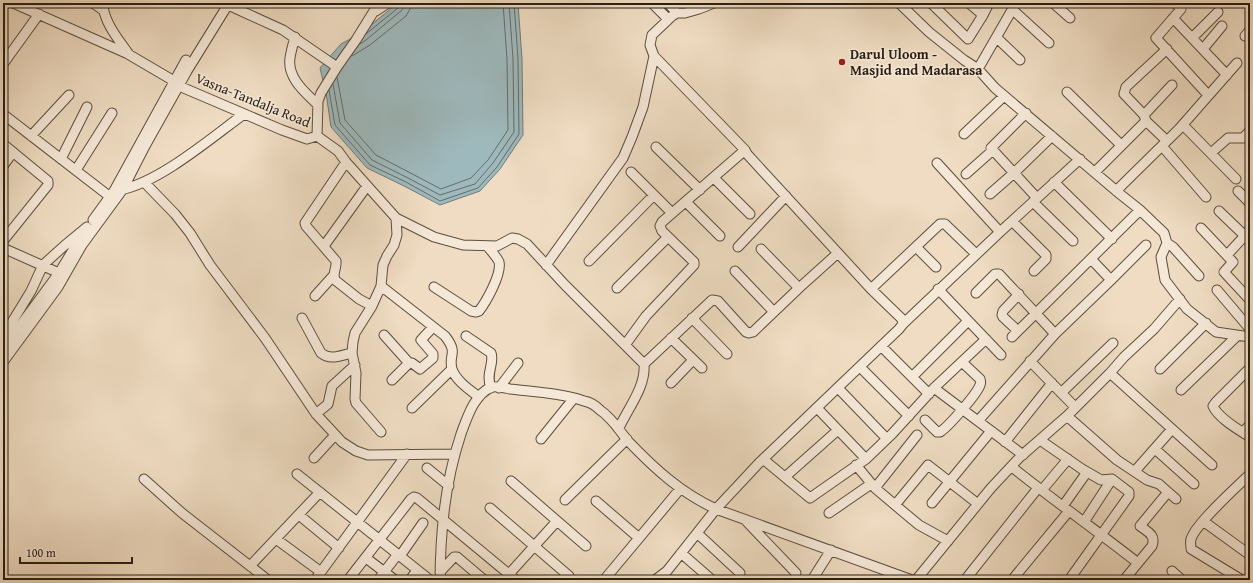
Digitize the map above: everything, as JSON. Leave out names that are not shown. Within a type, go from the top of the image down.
[{"type":"street","name":"Vasna-Tandalja Road","points":[[13,3],[128,54],[177,83],[244,114],[307,139],[317,136],[318,105],[321,93],[375,12],[379,3]]},
{"type":"street","points":[[93,3],[103,6],[110,24],[128,54]]},
{"type":"street","points":[[375,12],[388,3]]},
{"type":"street","points":[[652,3],[668,19]]},
{"type":"street","points":[[668,3],[681,13],[700,9],[714,3]]},
{"type":"street","points":[[696,3],[681,13],[668,19],[652,35],[650,44],[654,56],[745,150],[747,154],[871,289],[902,319],[903,324]]},
{"type":"street","points":[[899,3],[929,32],[978,70],[1004,96],[1140,210],[1164,233],[1167,243],[1173,247],[1199,276]]},
{"type":"street","points":[[931,3],[968,39],[989,3]]},
{"type":"street","points":[[970,3],[982,15]]},
{"type":"street","points":[[1053,3],[1070,18]]},
{"type":"street","points":[[3,362],[58,287],[82,245],[145,146],[177,83],[226,4],[283,30],[337,67]]},
{"type":"street","points":[[1182,5],[1156,38],[1208,95]]},
{"type":"street","points":[[978,70],[1014,6],[1049,43]]},
{"type":"street","points":[[1192,38],[1218,12]]},
{"type":"street","points":[[3,64],[39,14]]},
{"type":"street","points":[[1173,18],[1227,74]]},
{"type":"street","points":[[1203,49],[1222,26]]},
{"type":"street","points":[[295,37],[290,60],[292,71],[297,85],[318,105]]},
{"type":"street","points":[[996,38],[1020,60]]},
{"type":"street","points":[[1167,49],[1124,90],[1126,96],[1165,143],[1206,197]]},
{"type":"street","points":[[546,265],[623,158],[643,107],[654,56]]},
{"type":"street","points":[[1116,191],[1183,125],[1237,63]]},
{"type":"street","points":[[1095,172],[1145,118],[1172,84]]},
{"type":"street","points":[[1067,92],[1121,145]]},
{"type":"street","points":[[31,136],[69,95]]},
{"type":"street","points":[[964,134],[1004,96]]},
{"type":"street","points":[[61,159],[87,107]]},
{"type":"street","points":[[76,170],[112,113]]},
{"type":"street","points":[[1026,113],[990,148],[1014,173],[1035,200],[1073,241]]},
{"type":"street","points":[[3,114],[76,170],[115,192]]},
{"type":"street","points":[[3,349],[59,272],[87,227],[115,192],[144,182],[184,158],[244,114]]},
{"type":"street","points":[[1183,125],[1236,179]]},
{"type":"street","points":[[1211,153],[1228,138],[1243,138],[1250,131]]},
{"type":"street","points":[[317,136],[338,151],[396,218],[434,237],[463,245],[492,247],[512,238],[518,239],[527,244],[644,364],[645,372],[642,383],[619,428]]},
{"type":"street","points":[[990,194],[1052,136]]},
{"type":"street","points":[[3,144],[44,176],[48,181],[48,185],[3,241]]},
{"type":"street","points":[[656,147],[700,190]]},
{"type":"street","points":[[625,344],[646,316],[694,265],[694,262],[662,231],[660,226],[672,213],[745,150]]},
{"type":"street","points":[[966,174],[993,150]]},
{"type":"street","points":[[3,166],[13,152]]},
{"type":"street","points":[[655,580],[667,571],[716,509],[762,459],[818,408],[938,289],[1080,159]]},
{"type":"street","points":[[315,296],[333,276],[337,265],[336,261],[305,224],[346,162]]},
{"type":"street","points":[[937,163],[1000,232]]},
{"type":"street","points":[[631,172],[672,213]]},
{"type":"street","points":[[714,178],[750,214]]},
{"type":"street","points":[[144,182],[175,214],[190,233],[210,265],[265,338],[316,414],[342,442],[356,451],[368,455],[454,454]]},
{"type":"street","points":[[1054,182],[1112,238]]},
{"type":"street","points":[[324,246],[367,186]]},
{"type":"street","points":[[1238,191],[1250,203]]},
{"type":"street","points":[[589,260],[654,195]]},
{"type":"street","points":[[738,247],[786,196]]},
{"type":"street","points":[[686,202],[720,236]]},
{"type":"street","points":[[1019,294],[1002,314],[1015,334],[1140,210]]},
{"type":"street","points":[[1220,211],[1247,233],[1227,255]]},
{"type":"street","points":[[381,432],[356,403],[356,373],[352,353],[355,333],[372,306],[381,286],[383,265],[394,245],[397,235],[396,218]]},
{"type":"street","points":[[1012,221],[1046,255],[1046,259],[1034,271]]},
{"type":"street","points":[[871,289],[940,224],[945,224],[976,254]]},
{"type":"street","points":[[3,338],[31,291],[43,265],[87,227]]},
{"type":"street","points":[[1201,228],[1233,262],[1224,272],[1250,300]]},
{"type":"street","points":[[617,288],[668,237]]},
{"type":"street","points":[[1167,243],[1161,257],[1165,280],[1187,309],[1216,332],[1250,337]]},
{"type":"street","points":[[978,421],[1055,334],[1146,245]]},
{"type":"street","points":[[434,287],[471,311],[479,311],[497,279],[499,271],[499,262],[492,247]]},
{"type":"street","points":[[916,247],[936,268]]},
{"type":"street","points":[[3,248],[59,272]]},
{"type":"street","points":[[761,250],[799,288]]},
{"type":"street","points":[[644,364],[710,301],[716,300],[746,332],[753,332],[838,253]]},
{"type":"street","points":[[1091,259],[1111,280]]},
{"type":"street","points":[[735,271],[774,312]]},
{"type":"street","points":[[976,293],[995,274],[999,274],[1055,334]]},
{"type":"street","points":[[333,276],[334,280],[359,299],[372,306]]},
{"type":"street","points":[[381,286],[445,336],[452,344],[452,369],[455,375],[463,384],[479,397]]},
{"type":"street","points":[[938,289],[1001,355]]},
{"type":"street","points":[[1217,290],[1250,328]]},
{"type":"street","points":[[916,580],[978,504],[1023,455],[1067,416],[1110,373],[1124,356],[1154,329],[1180,299]]},
{"type":"street","points":[[302,318],[321,352],[326,357],[330,358],[352,353]]},
{"type":"street","points":[[692,318],[727,354]]},
{"type":"street","points":[[912,377],[968,320]]},
{"type":"street","points":[[1160,369],[1206,323]]},
{"type":"street","points":[[384,335],[409,363],[412,363],[420,369],[433,358],[433,354],[421,342],[421,340],[433,327]]},
{"type":"street","points":[[466,336],[491,353],[493,358],[488,381],[495,388],[552,394],[587,401],[613,420],[627,439],[650,464],[680,489],[697,500],[716,509],[912,580]]},
{"type":"street","points":[[1181,390],[1237,336]]},
{"type":"street","points":[[671,338],[702,368]]},
{"type":"street","points":[[762,459],[810,498],[866,459],[932,391],[986,340]]},
{"type":"street","points":[[1061,393],[1112,343]]},
{"type":"street","points":[[881,346],[912,377],[962,409],[1023,455]]},
{"type":"street","points":[[671,383],[694,360]]},
{"type":"street","points":[[1030,361],[1075,407]]},
{"type":"street","points":[[925,420],[938,432],[940,432],[962,409],[981,384],[980,379],[962,362]]},
{"type":"street","points":[[392,380],[409,363]]},
{"type":"street","points":[[441,576],[444,519],[454,454],[474,404],[482,394],[495,388],[518,363]]},
{"type":"street","points":[[316,414],[328,404],[332,386],[355,365]]},
{"type":"street","points":[[860,367],[909,416]]},
{"type":"street","points":[[412,408],[452,369]]},
{"type":"street","points":[[1110,373],[1212,465]]},
{"type":"street","points":[[1248,374],[1213,406],[1215,411],[1246,435],[1250,425]]},
{"type":"street","points":[[1005,442],[1052,383]]},
{"type":"street","points":[[838,388],[887,439]]},
{"type":"street","points":[[541,439],[574,398]]},
{"type":"street","points":[[818,408],[866,459]]},
{"type":"street","points":[[1067,416],[1117,460],[1147,480],[1159,484],[1176,498]]},
{"type":"street","points":[[1135,471],[1172,429]]},
{"type":"street","points":[[785,477],[838,430]]},
{"type":"street","points":[[932,503],[991,431]]},
{"type":"street","points":[[314,458],[335,435]]},
{"type":"street","points":[[829,513],[873,486],[917,435]]},
{"type":"street","points":[[565,500],[627,439]]},
{"type":"street","points":[[1040,440],[1087,472],[1101,480],[1112,479],[1129,492],[1129,496],[1069,580]]},
{"type":"street","points":[[1154,449],[1194,484]]},
{"type":"street","points":[[315,580],[407,454]]},
{"type":"street","points":[[965,580],[1040,489],[1068,459]]},
{"type":"street","points":[[856,465],[873,486],[919,525],[948,541]]},
{"type":"street","points":[[895,505],[928,465],[978,504]]},
{"type":"street","points":[[1012,467],[1138,563]]},
{"type":"street","points":[[428,468],[449,486]]},
{"type":"street","points":[[1012,580],[1066,508],[1087,472]]},
{"type":"street","points":[[297,474],[430,580]]},
{"type":"street","points":[[1242,580],[1191,549],[1190,541],[1194,532],[1203,521],[1250,474]]},
{"type":"street","points":[[144,479],[182,514],[268,580]]},
{"type":"street","points":[[1084,522],[1112,479]]},
{"type":"street","points":[[511,481],[586,546]]},
{"type":"street","points":[[604,580],[680,489]]},
{"type":"street","points":[[250,566],[320,492]]},
{"type":"street","points":[[1124,580],[1152,546],[1154,541],[1150,533],[1140,526],[1168,492]]},
{"type":"street","points":[[348,580],[414,497],[444,519],[512,577],[534,546],[557,521]]},
{"type":"street","points":[[596,501],[639,538]]},
{"type":"street","points":[[490,508],[569,576]]},
{"type":"street","points":[[299,515],[339,548]]},
{"type":"street","points":[[745,519],[796,573]]},
{"type":"street","points":[[1203,521],[1250,555]]},
{"type":"street","points":[[378,580],[423,523]]},
{"type":"street","points":[[697,533],[740,573]]},
{"type":"street","points":[[276,539],[321,572]]},
{"type":"street","points":[[812,580],[831,550]]},
{"type":"street","points":[[681,553],[705,578]]},
{"type":"street","points":[[441,576],[454,557],[457,557],[484,580]]},
{"type":"street","points":[[366,558],[395,580]]},
{"type":"street","points":[[410,580],[418,570]]},
{"type":"street","points":[[1172,571],[1182,580]]},
{"type":"water","points":[[398,3],[518,3],[522,59],[523,135],[500,169],[480,191],[440,205],[367,168],[331,127],[326,93],[320,68],[341,44],[361,33]]},
{"type":"place","name":"Darul Uloom - Masjid and Madarasa","points":[[842,62]]}]
